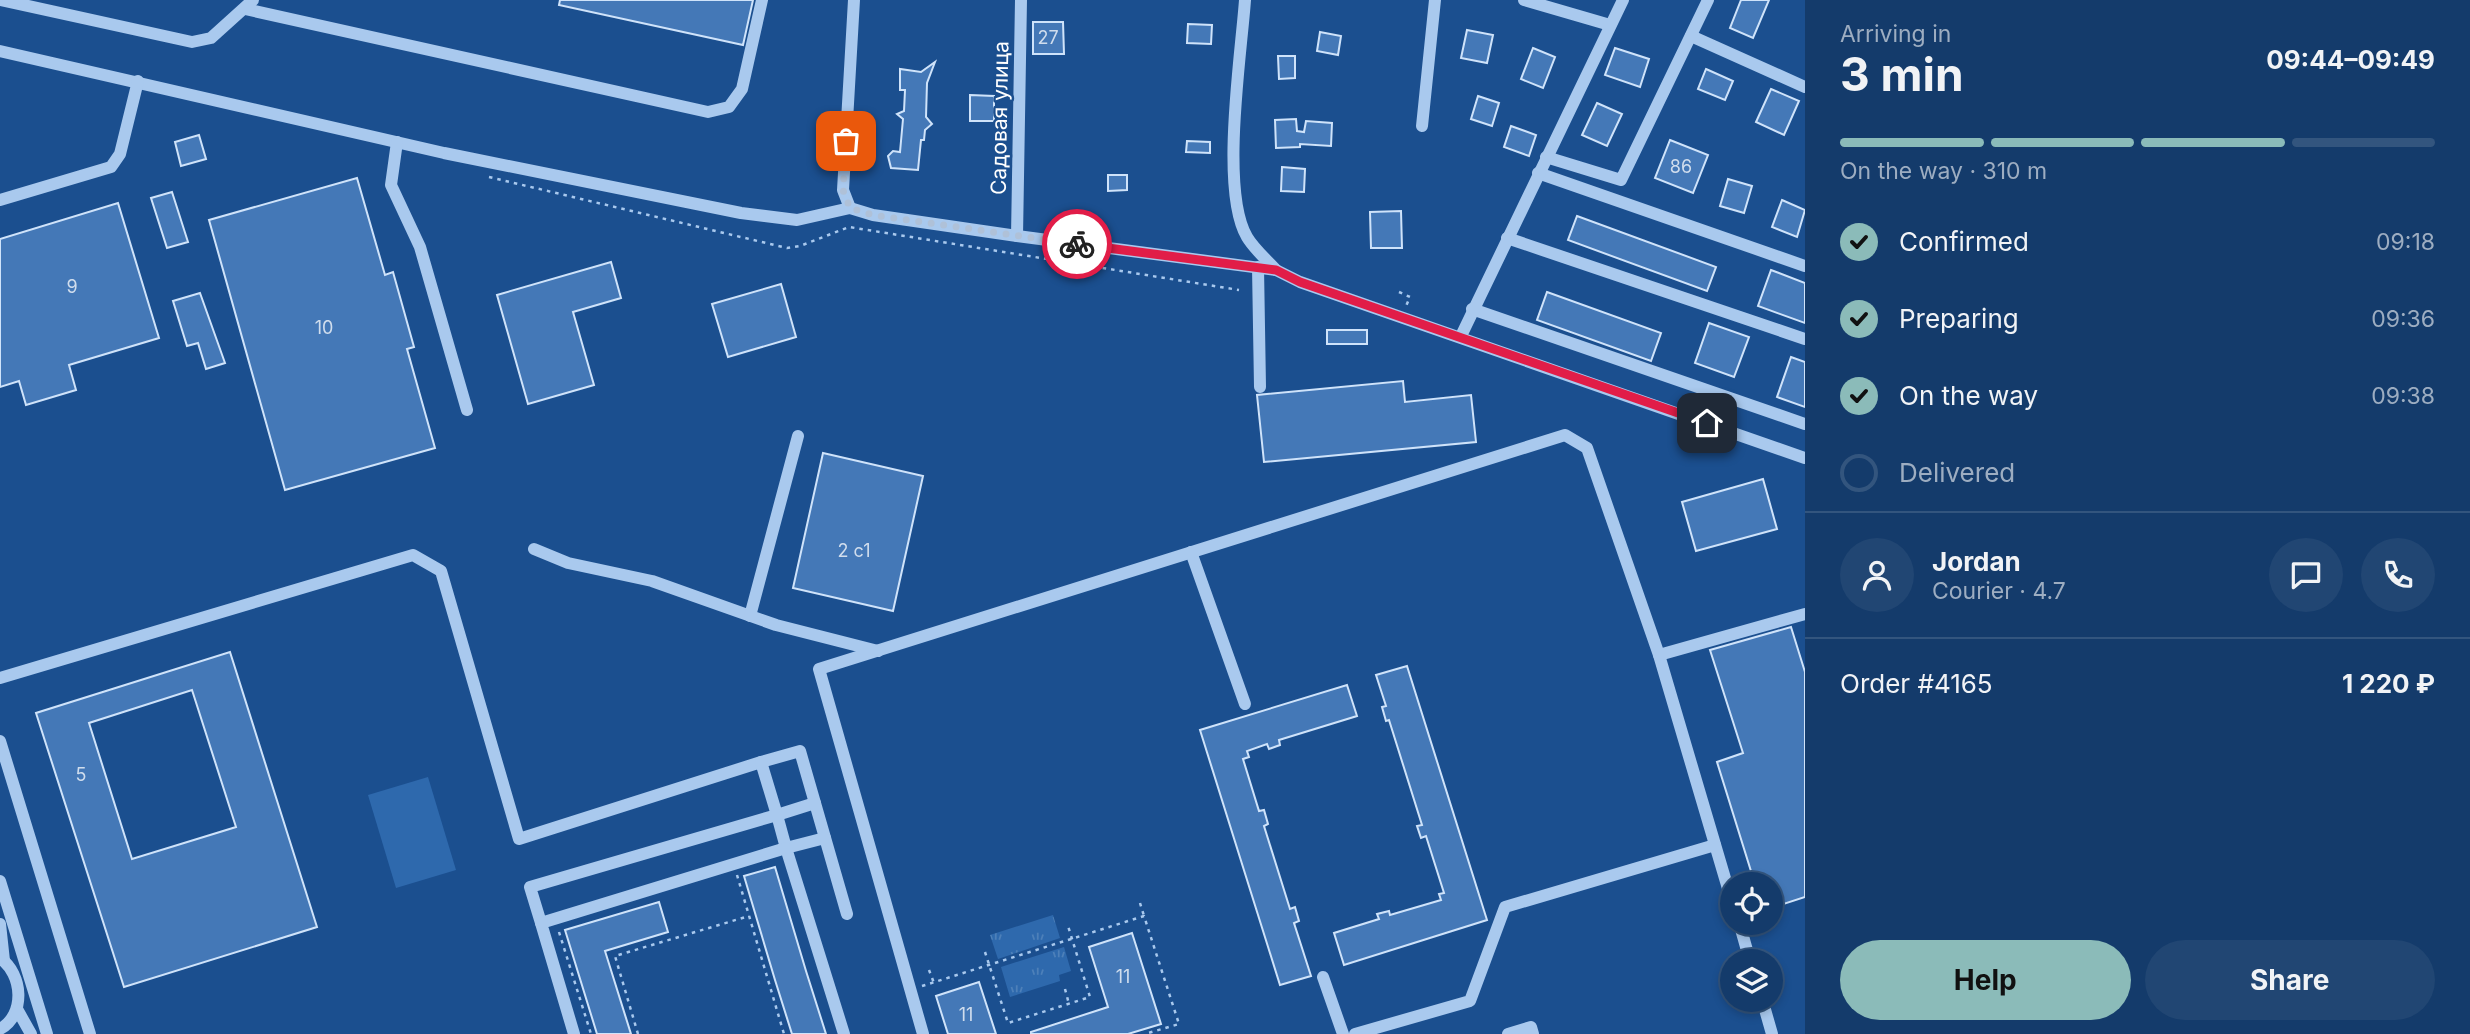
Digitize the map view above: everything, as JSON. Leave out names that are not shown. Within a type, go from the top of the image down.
[{"type":"street","points":[[1,0],[192,42],[211,38],[248,3],[708,112],[730,107],[742,89],[762,0]]},
{"type":"street","points":[[850,208],[843,190],[854,0]]},
{"type":"street","name":"Садовая улица","points":[[1017,236],[1021,0]]},
{"type":"street","points":[[1245,0],[1235,144],[1235,196],[1247,237],[1276,270]]},
{"type":"street","points":[[1422,126],[1435,0]]},
{"type":"street","points":[[1524,0],[1611,25]]},
{"type":"street","points":[[1461,336],[1623,0]]},
{"type":"street","points":[[1546,157],[1621,180],[1708,0]]},
{"type":"street","points":[[1691,36],[1805,87]]},
{"type":"street","points":[[0,51],[444,153],[740,213],[797,220],[850,208],[873,215],[1017,236],[1276,270],[1300,282],[1805,458]]},
{"type":"street","points":[[0,200],[111,167],[120,154],[138,81]]},
{"type":"street","points":[[397,142],[391,185],[420,247],[467,410]]},
{"type":"street","points":[[1538,173],[1805,266]]},
{"type":"street","points":[[1507,238],[1805,339]]},
{"type":"street","points":[[1258,267],[1260,387]]},
{"type":"street","points":[[1472,309],[1805,424]]},
{"type":"street","points":[[923,1034],[819,669],[1565,435],[1587,448],[1659,655],[1723,872]]},
{"type":"street","points":[[750,616],[798,436]]},
{"type":"street","points":[[534,549],[568,562],[652,581],[750,616],[878,651]]},
{"type":"street","points":[[1191,552],[1245,704]]},
{"type":"street","points":[[0,678],[413,555],[441,571],[519,839],[800,751],[847,914]]},
{"type":"street","points":[[1659,655],[1805,614]]},
{"type":"street","points":[[0,740],[90,1034]]},
{"type":"street","points":[[761,762],[844,1034]]},
{"type":"street","points":[[574,1034],[530,887],[815,803]]},
{"type":"street","points":[[541,923],[825,838]]},
{"type":"street","points":[[1355,1034],[1470,1001],[1505,907],[1715,845]]},
{"type":"street","points":[[0,881],[47,1034]]},
{"type":"street","points":[[0,925],[2,959],[18,985],[17,1009],[31,1034]]},
{"type":"street","points":[[1323,977],[1343,1034]]},
{"type":"street","points":[[0,1030],[17,1009]]},
{"type":"street","points":[[1766,1012],[1772,1034]]},
{"type":"street","points":[[1508,1034],[1531,1027],[1533,1034]]},
{"type":"path","points":[[482,175],[787,247],[800,246],[849,227],[1239,290]]},
{"type":"path","points":[[747,869],[736,872],[784,1034]]},
{"type":"path","points":[[1140,903],[1179,1024],[1145,1034]]},
{"type":"path","points":[[638,1034],[615,956],[749,916]]},
{"type":"path","points":[[909,990],[1144,916]]},
{"type":"path","points":[[985,952],[1007,1023],[1069,1004],[1090,997],[1068,926]]},
{"type":"path","points":[[558,927],[591,1034]]},
{"type":"path","points":[[929,970],[934,983]]},
{"type":"path","points":[[1065,989],[1069,1004]]},
{"type":"green space","points":[[428,777],[456,870],[396,888],[368,795]]},
{"type":"green space","points":[[1053,915],[1060,938],[998,959],[990,935]]},
{"type":"green space","points":[[1064,947],[1071,971],[1059,975],[1060,981],[1010,997],[1001,967]]},
{"type":"building","points":[[560,0],[753,0],[743,45],[559,5]]},
{"type":"building","points":[[1741,0],[1769,0],[1753,38],[1730,28]]},
{"type":"building","points":[[1033,22],[1063,22],[1064,54],[1033,54]]},
{"type":"building","points":[[1188,24],[1212,25],[1211,44],[1187,43]]},
{"type":"building","points":[[1467,30],[1493,35],[1487,63],[1461,58]]},
{"type":"building","points":[[1320,32],[1341,36],[1338,55],[1317,51]]},
{"type":"building","points":[[1533,48],[1555,57],[1543,88],[1521,79]]},
{"type":"building","points":[[1615,48],[1649,59],[1640,87],[1605,75]]},
{"type":"building","points":[[1278,56],[1295,56],[1295,78],[1279,79]]},
{"type":"building","points":[[935,62],[927,83],[926,117],[932,124],[925,130],[924,140],[921,140],[918,170],[891,168],[888,156],[893,151],[900,152],[903,119],[897,114],[904,111],[905,90],[900,90],[900,69],[921,72]]},
{"type":"building","points":[[1706,69],[1733,81],[1725,100],[1698,89]]},
{"type":"building","points":[[1771,89],[1799,101],[1784,135],[1756,122]]},
{"type":"building","points":[[970,95],[994,96],[994,121],[970,121]]},
{"type":"building","points":[[1478,96],[1499,103],[1492,126],[1471,119]]},
{"type":"building","points":[[1597,103],[1622,114],[1607,146],[1582,135]]},
{"type":"building","points":[[1296,119],[1297,131],[1304,132],[1306,121],[1332,123],[1331,146],[1300,144],[1300,147],[1276,148],[1275,120]]},
{"type":"building","points":[[1511,126],[1536,135],[1529,156],[1504,147]]},
{"type":"building","points":[[199,135],[206,159],[181,166],[175,142]]},
{"type":"building","points":[[1670,140],[1708,155],[1693,193],[1655,178]]},
{"type":"building","points":[[1187,141],[1210,142],[1210,153],[1186,152]]},
{"type":"building","points":[[1282,167],[1305,169],[1304,192],[1281,191]]},
{"type":"building","points":[[1108,175],[1127,175],[1127,190],[1108,191]]},
{"type":"building","points":[[357,178],[385,275],[393,272],[414,347],[407,349],[435,448],[285,490],[209,220]]},
{"type":"building","points":[[1728,179],[1752,186],[1744,213],[1720,206]]},
{"type":"building","points":[[172,192],[188,242],[167,248],[151,198]]},
{"type":"building","points":[[1782,200],[1805,210],[1797,237],[1772,227]]},
{"type":"building","points":[[118,203],[159,338],[69,365],[76,390],[26,405],[19,381],[0,387],[0,239]]},
{"type":"building","points":[[1401,211],[1402,248],[1371,248],[1370,212]]},
{"type":"building","points":[[1577,216],[1716,267],[1707,291],[1568,240]]},
{"type":"building","points":[[611,262],[621,298],[573,312],[594,385],[528,404],[497,295]]},
{"type":"building","points":[[1771,270],[1805,283],[1805,323],[1758,306]]},
{"type":"building","points":[[781,284],[796,337],[728,357],[712,304]]},
{"type":"building","points":[[1547,292],[1661,333],[1651,361],[1537,320]]},
{"type":"building","points":[[200,293],[225,363],[206,369],[198,343],[187,346],[173,301]]},
{"type":"building","points":[[1709,323],[1749,337],[1734,377],[1695,363]]},
{"type":"building","points":[[1327,330],[1367,330],[1367,344],[1327,344]]},
{"type":"building","points":[[1791,357],[1805,362],[1805,407],[1777,397]]},
{"type":"building","points":[[1403,381],[1405,402],[1471,395],[1476,442],[1264,462],[1257,395]]},
{"type":"building","points":[[823,453],[923,476],[893,611],[793,588]]},
{"type":"building","points":[[1763,479],[1777,529],[1696,551],[1682,502]]},
{"type":"building","points":[[1791,627],[1805,672],[1805,897],[1783,904],[1783,872],[1751,872],[1717,762],[1743,753],[1710,650]]},
{"type":"building","points":[[230,652],[317,927],[124,987],[36,713]],"holes":[[[192,690],[236,827],[132,859],[89,723]]]},
{"type":"building","points":[[1407,666],[1487,920],[1344,965],[1334,933],[1379,919],[1377,914],[1389,911],[1390,915],[1441,900],[1439,894],[1444,893],[1426,836],[1421,838],[1417,826],[1422,825],[1389,720],[1386,721],[1382,707],[1386,706],[1376,675]]},
{"type":"building","points":[[1347,685],[1357,716],[1279,740],[1280,745],[1269,749],[1267,744],[1247,751],[1249,757],[1243,759],[1259,811],[1264,810],[1268,824],[1264,826],[1290,909],[1295,907],[1299,921],[1294,923],[1311,976],[1280,985],[1200,730]]},
{"type":"building","points":[[775,867],[826,1034],[792,1034],[775,980],[744,876]]},
{"type":"building","points":[[659,902],[668,932],[605,951],[631,1034],[597,1034],[565,930]]},
{"type":"building","points":[[1132,933],[1161,1024],[1128,1034],[1031,1034],[1108,1007],[1089,947]]},
{"type":"building","points":[[979,982],[996,1034],[948,1034],[936,996]]},
{"type":"way so far","points":[[846,141],[843,190],[850,208],[873,215],[1077,244]]},
{"type":"route","points":[[1077,244],[1210,259],[1276,270],[1300,282],[1707,423]]}]
